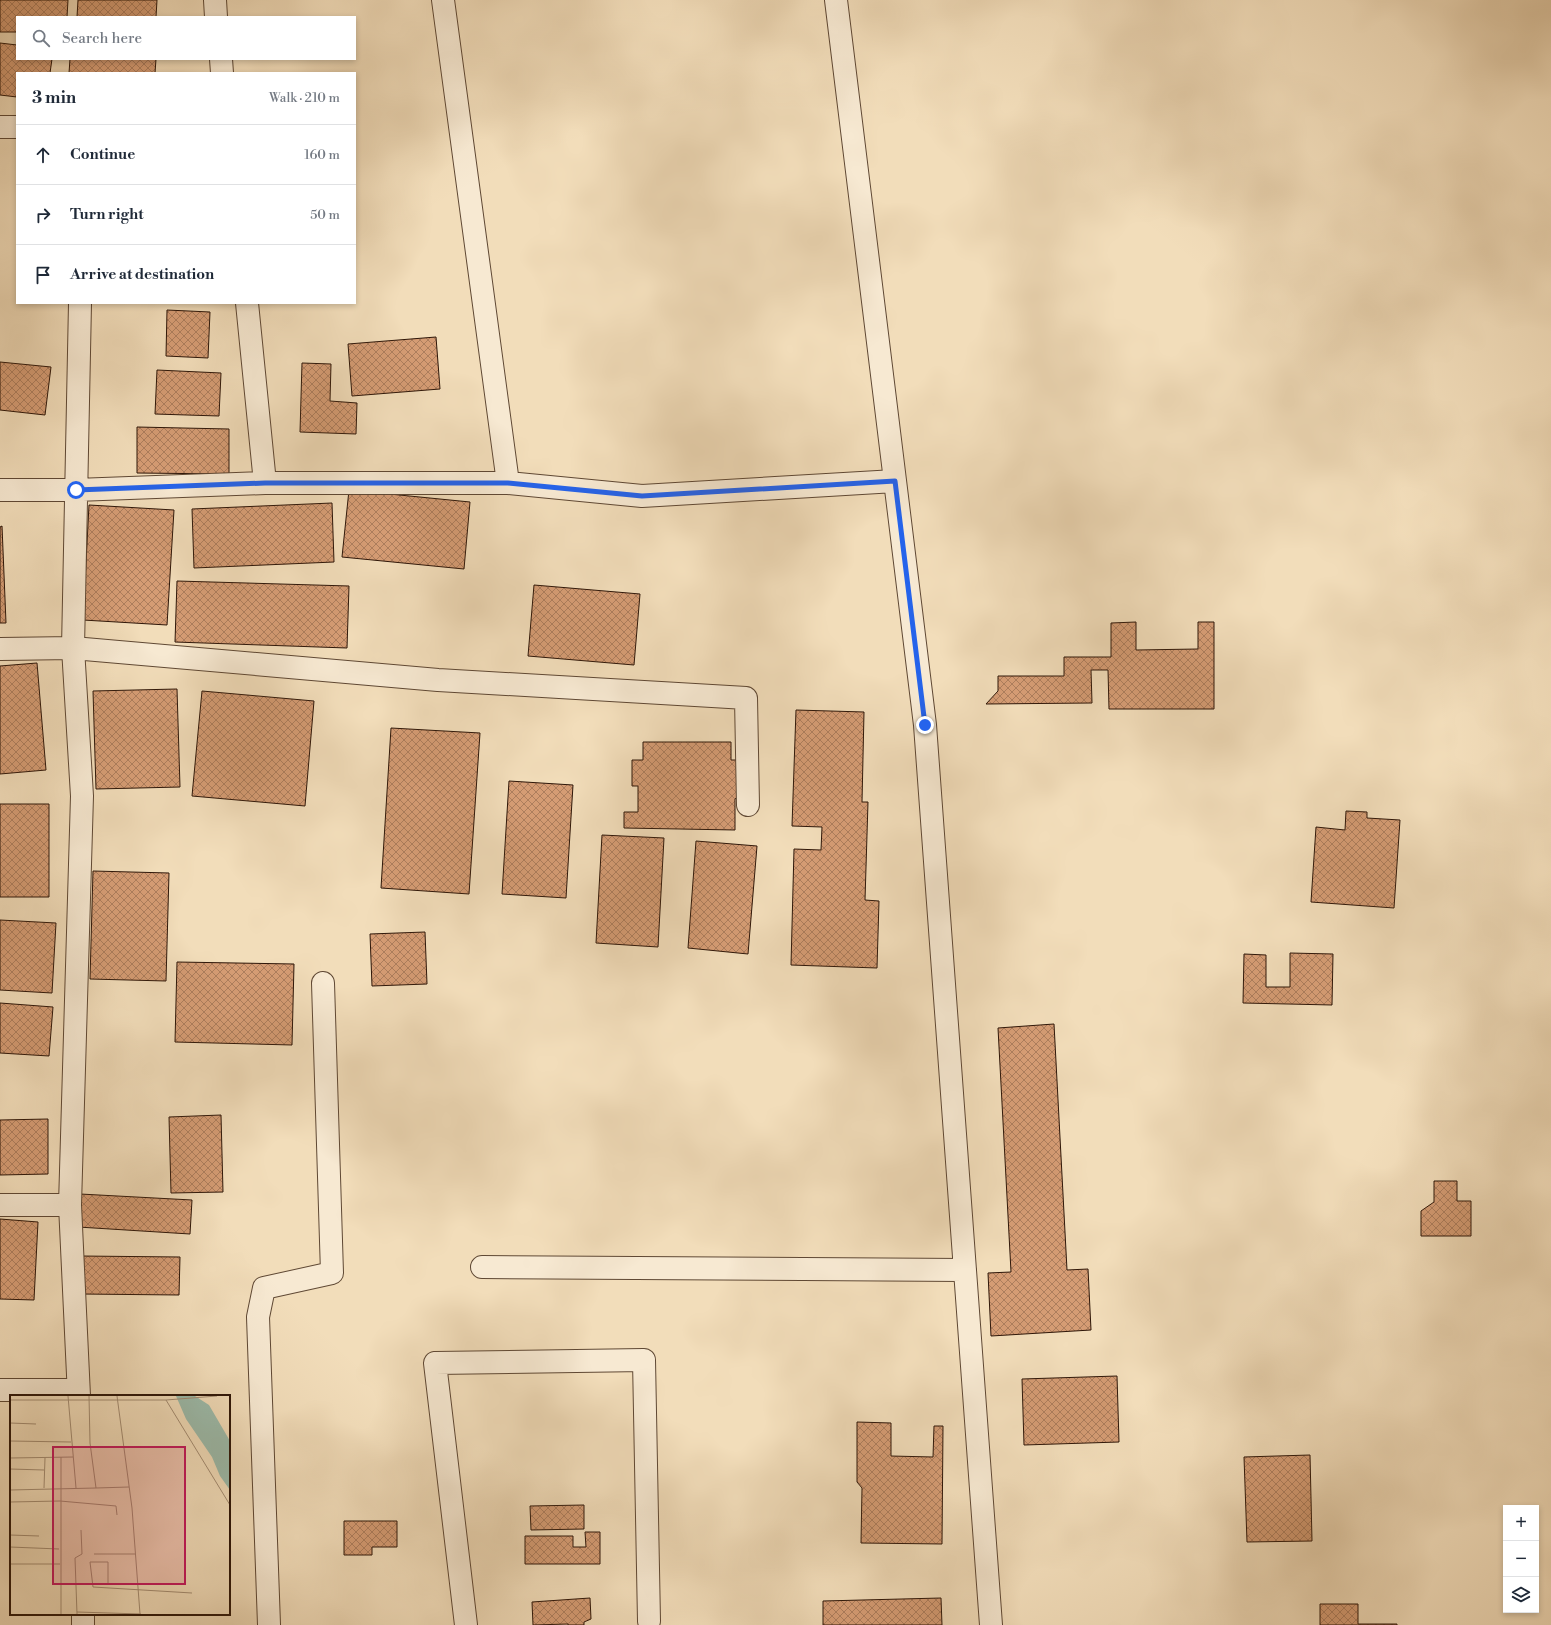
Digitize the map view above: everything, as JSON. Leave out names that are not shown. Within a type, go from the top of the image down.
[{"type":"street","points":[[215,0],[216,16]]},
{"type":"street","points":[[443,0],[508,483]]},
{"type":"street","points":[[836,0],[925,725],[991,1625]]},
{"type":"street","points":[[221,60],[222,72]]},
{"type":"street","points":[[0,127],[16,127]]},
{"type":"street","points":[[0,1390],[79,1393],[70,1205],[82,796],[73,648],[80,304]]},
{"type":"street","points":[[246,304],[265,483]]},
{"type":"street","points":[[0,490],[76,490],[265,483],[508,483],[642,496],[895,481]]},
{"type":"street","points":[[0,649],[73,648],[438,680],[746,698],[748,805]]},
{"type":"street","points":[[269,1625],[258,1317],[264,1288],[332,1273],[323,984]]},
{"type":"street","points":[[0,1205],[70,1205]]},
{"type":"street","points":[[482,1267],[965,1270]]},
{"type":"street","points":[[466,1625],[435,1363],[644,1360],[649,1621]]},
{"type":"building","points":[[0,0],[68,0],[67,16],[16,16],[16,32],[0,32]]},
{"type":"building","points":[[78,0],[157,0],[156,16],[77,16]]},
{"type":"building","points":[[0,43],[16,45],[16,60],[52,60],[50,72],[16,72],[16,97],[0,95]]},
{"type":"building","points":[[70,60],[156,60],[155,72],[69,72]]},
{"type":"building","points":[[167,310],[210,312],[208,358],[166,356]]},
{"type":"building","points":[[436,337],[440,389],[352,396],[348,344]]},
{"type":"building","points":[[0,362],[51,367],[45,415],[0,410]]},
{"type":"building","points":[[302,363],[331,364],[330,401],[357,403],[356,434],[300,432]]},
{"type":"building","points":[[157,370],[221,373],[219,416],[155,414]]},
{"type":"building","points":[[137,427],[229,429],[229,474],[137,473]]},
{"type":"building","points":[[349,490],[470,502],[464,569],[342,557]]},
{"type":"building","points":[[332,503],[334,562],[194,568],[192,509]]},
{"type":"building","points":[[89,505],[174,510],[167,625],[83,620]]},
{"type":"building","points":[[2,526],[6,623],[0,623],[0,527]]},
{"type":"building","points":[[177,581],[349,586],[347,648],[175,642]]},
{"type":"building","points":[[534,585],[640,594],[634,665],[528,656]]},
{"type":"building","points":[[1136,622],[1136,650],[1198,649],[1198,622],[1214,622],[1214,709],[1109,709],[1108,670],[1091,670],[1092,703],[986,704],[998,691],[998,676],[1064,676],[1064,657],[1111,657],[1111,623]]},
{"type":"building","points":[[37,663],[46,770],[0,774],[0,666]]},
{"type":"building","points":[[177,689],[180,787],[96,789],[93,691]]},
{"type":"building","points":[[202,691],[314,701],[305,806],[192,796]]},
{"type":"building","points":[[796,710],[864,712],[862,802],[868,802],[865,900],[879,901],[877,968],[791,965],[794,849],[821,850],[822,827],[792,826]]},
{"type":"building","points":[[391,728],[480,733],[469,894],[381,888]]},
{"type":"building","points":[[643,742],[731,742],[731,760],[742,760],[742,794],[735,799],[735,830],[624,828],[624,812],[638,812],[638,786],[632,786],[632,760],[643,760]]},
{"type":"building","points":[[509,781],[573,785],[566,898],[502,894]]},
{"type":"building","points":[[0,804],[49,804],[49,897],[0,897]]},
{"type":"building","points":[[1346,811],[1367,812],[1367,818],[1400,820],[1394,908],[1311,902],[1316,827],[1345,830]]},
{"type":"building","points":[[602,835],[664,838],[658,947],[596,943]]},
{"type":"building","points":[[696,841],[757,846],[748,954],[688,948]]},
{"type":"building","points":[[93,871],[169,873],[166,981],[90,979]]},
{"type":"building","points":[[0,920],[56,923],[52,993],[0,990]]},
{"type":"building","points":[[425,932],[427,984],[372,986],[370,934]]},
{"type":"building","points":[[1290,953],[1333,954],[1332,1005],[1243,1003],[1244,954],[1266,955],[1266,987],[1290,987]]},
{"type":"building","points":[[177,962],[294,964],[292,1045],[175,1042]]},
{"type":"building","points":[[0,1003],[53,1007],[49,1056],[0,1053]]},
{"type":"building","points":[[1054,1024],[1067,1270],[1088,1269],[1091,1330],[991,1336],[988,1273],[1011,1272],[998,1028]]},
{"type":"building","points":[[221,1115],[223,1192],[171,1193],[169,1117]]},
{"type":"building","points":[[48,1119],[48,1174],[0,1175],[0,1120]]},
{"type":"building","points":[[1434,1181],[1457,1181],[1457,1201],[1471,1201],[1471,1236],[1421,1236],[1421,1211],[1434,1202]]},
{"type":"building","points":[[80,1194],[192,1200],[190,1234],[78,1227]]},
{"type":"building","points":[[0,1219],[38,1222],[34,1300],[0,1299]]},
{"type":"building","points":[[81,1256],[180,1257],[179,1295],[81,1294]]},
{"type":"building","points":[[1117,1376],[1119,1442],[1024,1445],[1022,1379]]},
{"type":"building","points":[[857,1422],[891,1423],[891,1456],[933,1457],[934,1426],[943,1426],[942,1544],[861,1543],[862,1488],[857,1482]]},
{"type":"building","points":[[1310,1455],[1312,1541],[1247,1542],[1244,1457]]},
{"type":"building","points":[[584,1505],[584,1529],[531,1530],[530,1506]]},
{"type":"building","points":[[344,1521],[397,1521],[397,1547],[372,1547],[372,1555],[344,1555]]},
{"type":"building","points":[[585,1532],[600,1532],[600,1564],[525,1564],[525,1536],[573,1536],[573,1547],[586,1547]]},
{"type":"building","points":[[590,1598],[591,1619],[584,1622],[584,1625],[533,1625],[532,1602]]},
{"type":"building","points":[[941,1598],[942,1625],[823,1625],[823,1601]]},
{"type":"building","points":[[1320,1604],[1358,1604],[1358,1624],[1397,1625],[1320,1625]]},
{"type":"route","points":[[76,490],[265,483],[508,483],[642,496],[895,481],[925,725]]}]
